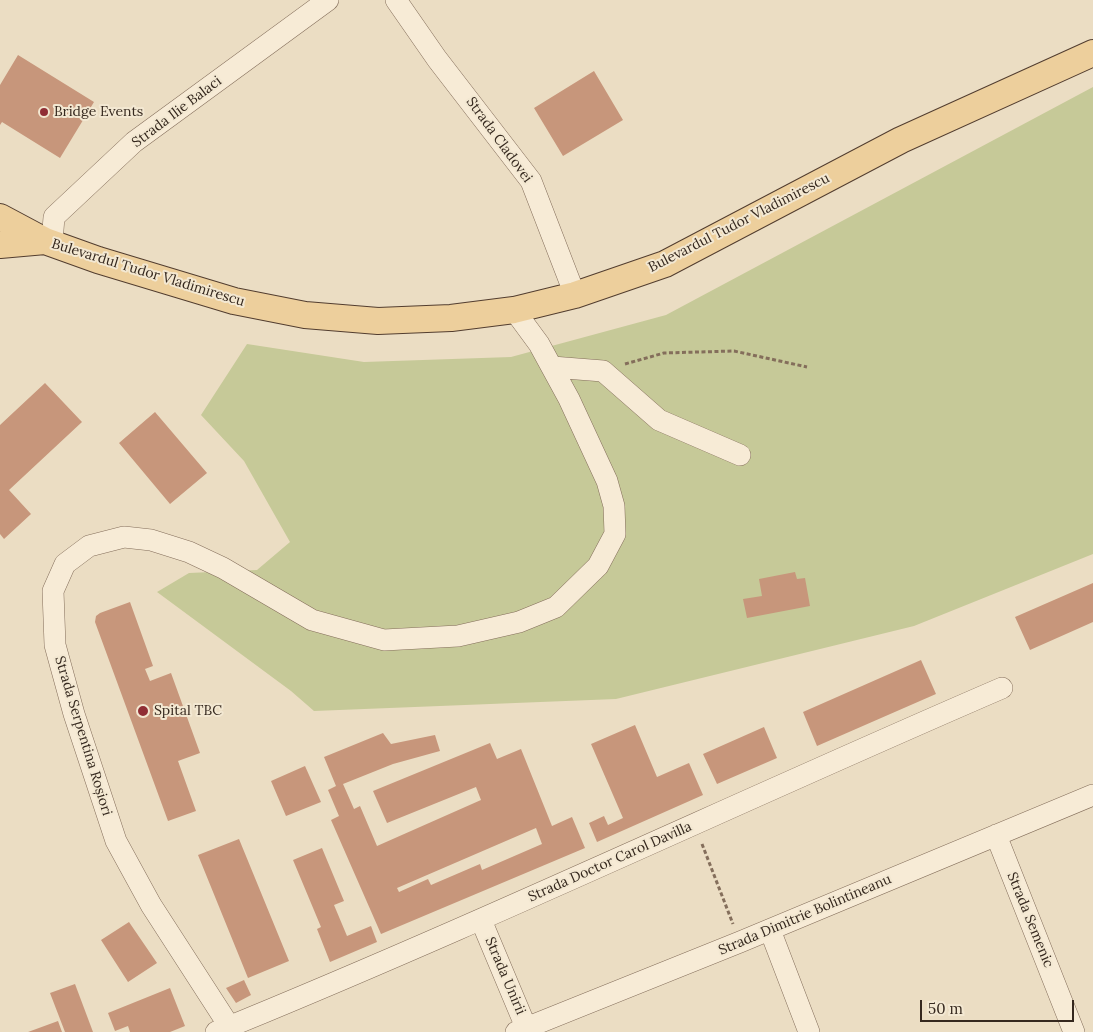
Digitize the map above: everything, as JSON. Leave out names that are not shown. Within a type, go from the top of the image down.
[{"type":"main road","name":"Bulevardul Tudor Vladimirescu","points":[[0,217],[49,242],[98,260],[234,301],[306,315],[378,321],[451,318],[514,310],[575,295],[665,264],[902,140],[1093,53]]},
{"type":"main road","name":"Bulevardul Tudor Vladimirescu","points":[[0,245],[49,242]]},
{"type":"street","name":"Strada Ilie Balaci","points":[[49,242],[54,217],[134,142],[328,0]]},
{"type":"street","name":"Strada Cladovei","points":[[396,0],[437,59],[531,181],[575,295]]},
{"type":"street","name":"Strada Serpentina Roșiori","points":[[226,1030],[151,905],[116,841],[74,714],[55,645],[53,592],[65,564],[89,546],[124,537],[151,540],[189,552],[223,568],[312,620],[384,640],[458,636],[519,622],[556,607],[598,566],[615,534],[614,506],[607,480],[569,399],[539,344],[514,310]]},
{"type":"street","points":[[552,367],[603,371],[659,420],[740,455]]},
{"type":"street","name":"Strada Doctor Carol Davilla","points":[[226,1030],[482,920],[851,753],[1002,688]]},
{"type":"street","name":"Strada Dimitrie Bolintineanu","points":[[524,1030],[1093,796]]},
{"type":"street","name":"Strada Semenic","points":[[996,835],[1074,1032]]},
{"type":"street","name":"Strada Unirii","points":[[482,920],[524,1030]]},
{"type":"street","points":[[770,930],[809,1032]]},
{"type":"path","points":[[603,371],[664,353],[734,351],[807,367]]},
{"type":"path","points":[[694,824],[740,942]]},
{"type":"green space","points":[[1093,87],[1093,554],[914,626],[616,699],[314,711],[291,691],[157,592],[189,573],[257,570],[290,542],[244,461],[201,415],[247,344],[364,362],[511,357],[666,315]]},
{"type":"building","name":"Bridge Events","points":[[18,55],[94,102],[60,158],[2,122],[0,125],[0,85]]},
{"type":"building","points":[[594,71],[623,120],[563,156],[534,108]]},
{"type":"building","points":[[45,383],[82,422],[9,490],[31,514],[4,539],[0,534],[0,425]]},
{"type":"building","points":[[155,412],[207,473],[170,504],[119,443]]},
{"type":"building","points":[[795,572],[797,579],[805,578],[810,606],[747,618],[743,599],[762,596],[759,579]]},
{"type":"building","points":[[1093,583],[1093,622],[1030,650],[1015,617]]},
{"type":"building","points":[[130,602],[153,666],[145,669],[150,681],[171,673],[200,753],[178,761],[196,811],[168,821],[95,622],[96,616],[100,613]]},
{"type":"building","points":[[921,660],[936,694],[817,746],[803,712]]},
{"type":"building","points":[[635,725],[657,777],[689,763],[703,795],[597,842],[589,823],[604,816],[608,825],[623,818],[591,744]]},
{"type":"building","points":[[764,727],[777,758],[717,784],[703,754]]},
{"type":"building","points":[[383,733],[391,744],[435,735],[440,751],[393,764],[343,784],[354,809],[360,806],[377,846],[481,800],[476,787],[387,823],[373,791],[490,743],[497,759],[521,749],[552,826],[572,817],[585,848],[381,934],[331,820],[339,816],[328,790],[336,786],[324,757]],"holes":[[[536,828],[542,844],[482,870],[480,864],[431,885],[428,879],[399,892],[397,888]]]},
{"type":"building","points":[[305,766],[321,802],[286,816],[271,781]]},
{"type":"building","points":[[239,839],[289,961],[248,978],[198,855]]},
{"type":"building","points":[[322,848],[344,901],[334,905],[347,936],[371,926],[377,942],[330,962],[317,929],[321,927],[293,860]]},
{"type":"building","points":[[129,922],[157,963],[128,982],[101,940]]},
{"type":"building","points":[[244,980],[251,995],[236,1003],[226,988]]},
{"type":"building","points":[[75,984],[93,1032],[65,1032],[50,993]]},
{"type":"building","points":[[170,988],[185,1026],[170,1032],[130,1032],[128,1026],[115,1031],[108,1013]]},
{"type":"building","points":[[58,1021],[62,1032],[28,1032]]},
{"type":"place","name":"Bridge Events","points":[[44,112]]},
{"type":"place","name":"Spital TBC","points":[[143,711]]}]
